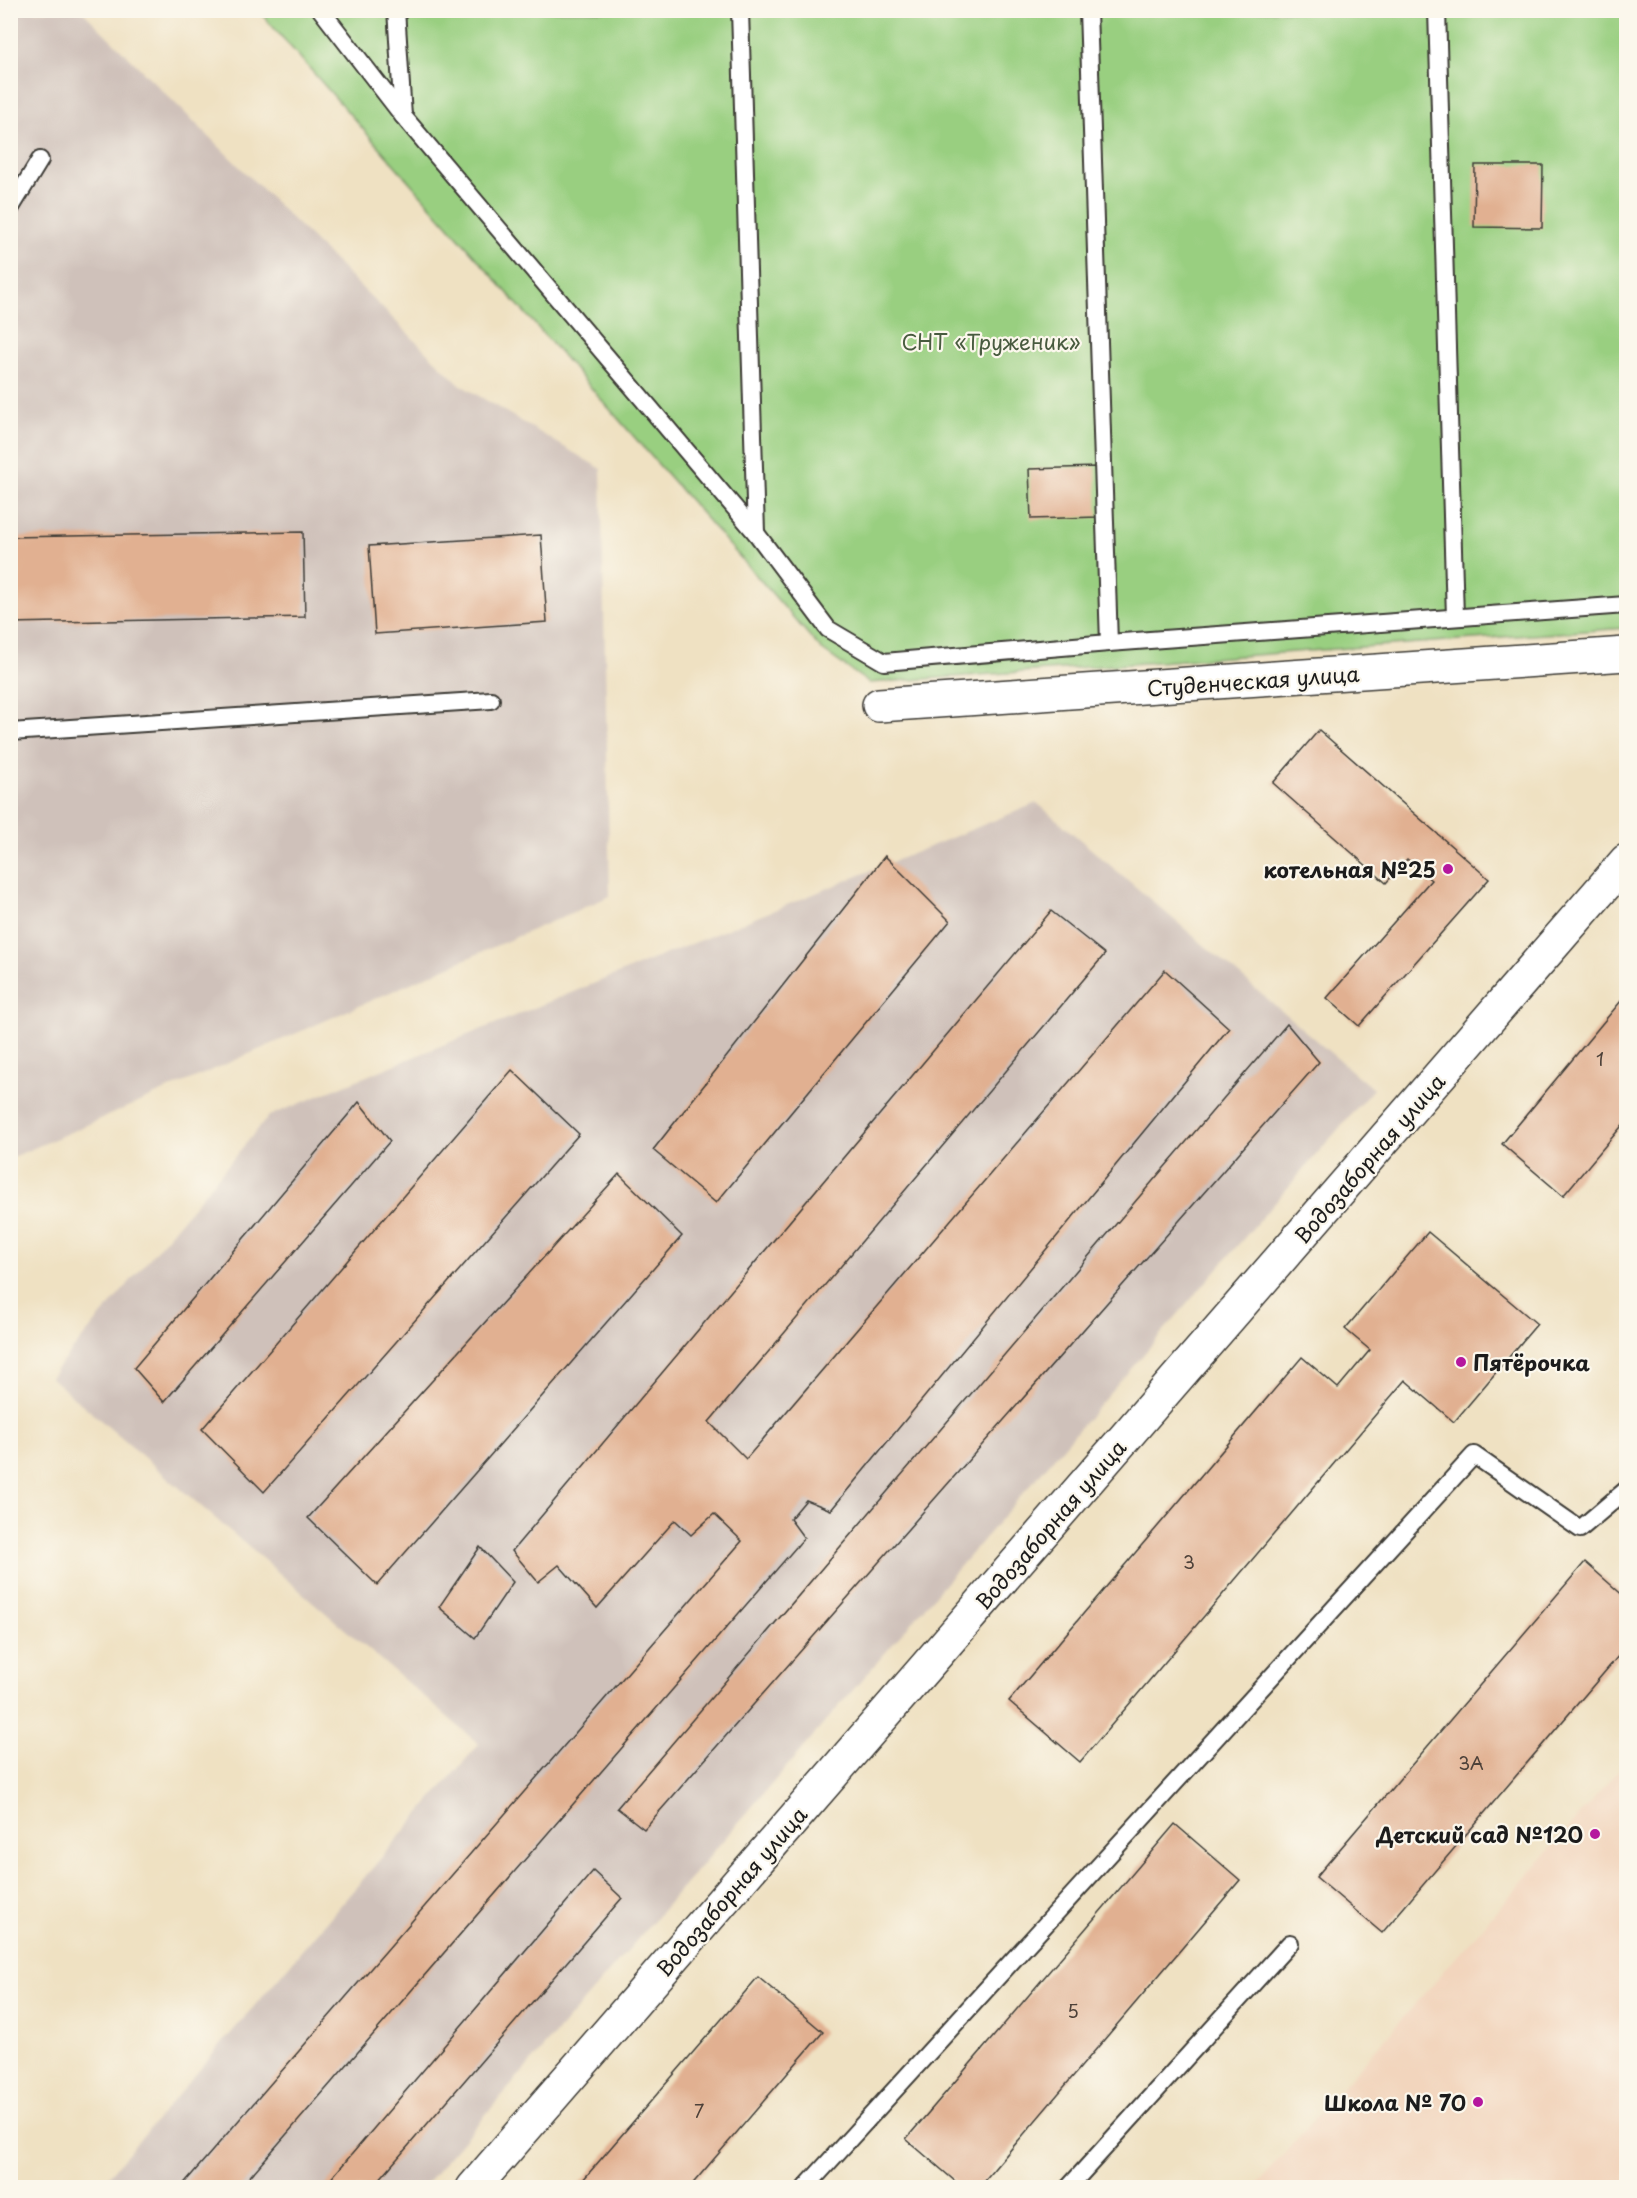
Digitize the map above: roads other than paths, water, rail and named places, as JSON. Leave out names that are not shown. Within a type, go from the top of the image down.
[{"type":"street","name":"Студенческая улица","points":[[879,705],[1626,654]]},
{"type":"street","name":"Водозаборная улица","points":[[472,2187],[1626,861]]},
{"type":"lane","points":[[321,10],[403,116],[756,533],[828,629],[884,662],[1626,605]]},
{"type":"lane","points":[[396,10],[403,116]]},
{"type":"lane","points":[[740,10],[756,533]]},
{"type":"lane","points":[[1088,10],[1109,643]]},
{"type":"lane","points":[[1437,10],[1455,617]]},
{"type":"lane","points":[[10,209],[40,160]]},
{"type":"lane","points":[[10,732],[491,700]]},
{"type":"lane","points":[[806,2187],[1473,1455],[1580,1529],[1626,1490]]},
{"type":"lane","points":[[1068,2187],[1290,1943]]},
{"type":"place","name":"котельная №25","points":[[1448,869]]},
{"type":"place","name":"Пятёрочка","points":[[1461,1362]]},
{"type":"place","name":"Детский сад №120","points":[[1595,1834]]},
{"type":"place","name":"Школа № 70","points":[[1478,2102]]},
{"type":"park label","name":"СНТ «Труженик»","points":[[991,341]]}]
